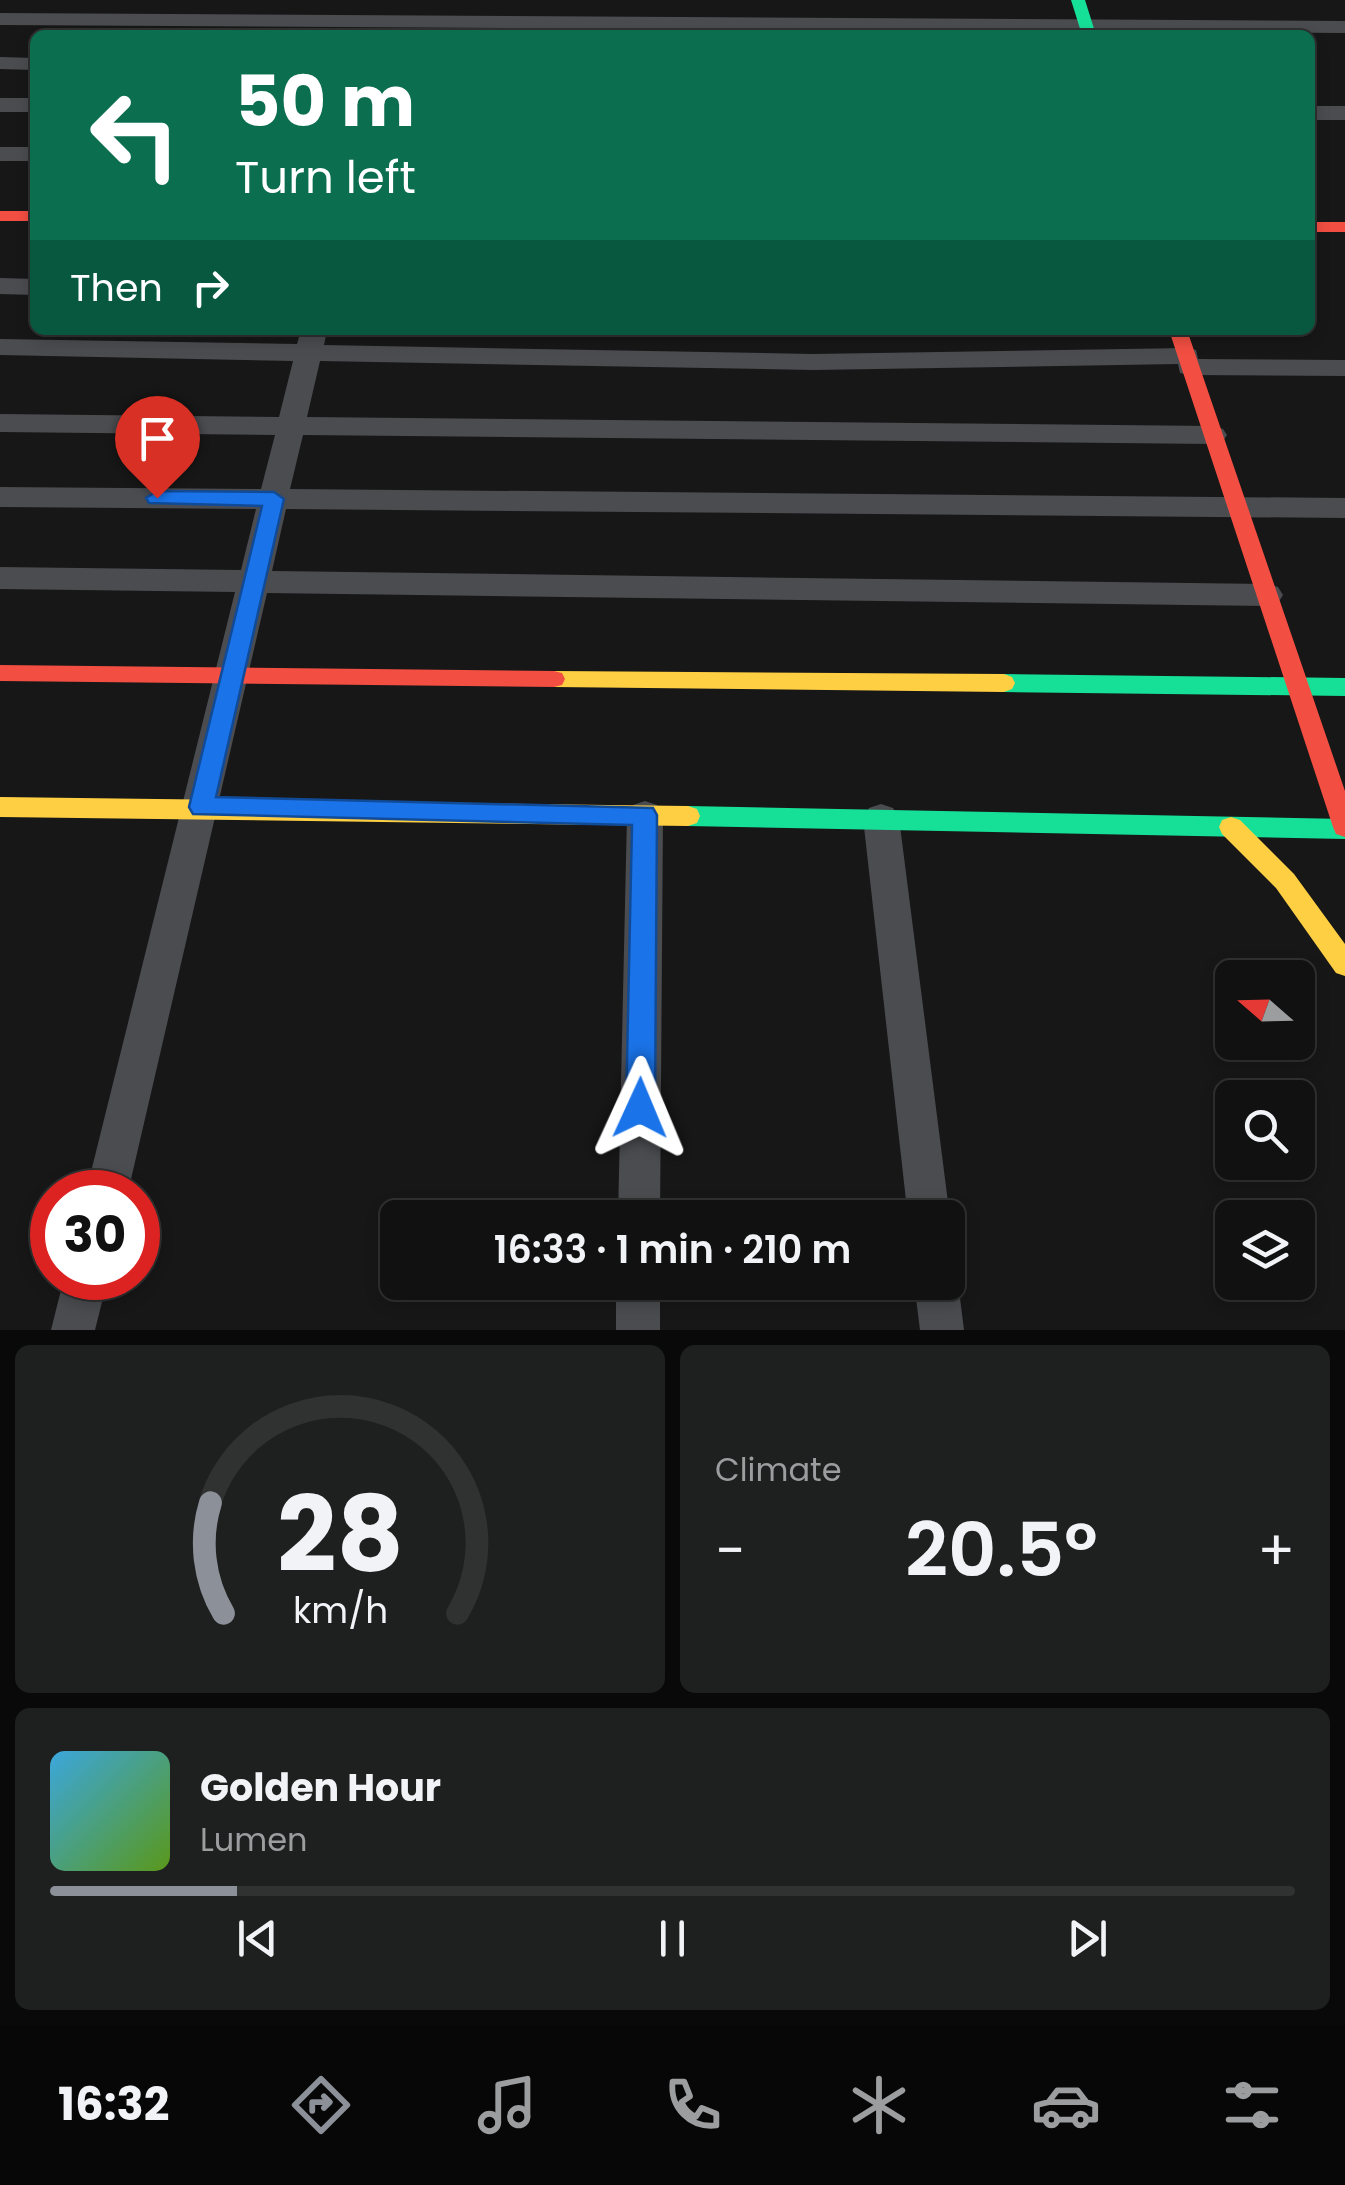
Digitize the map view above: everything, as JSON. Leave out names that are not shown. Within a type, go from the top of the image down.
[{"type":"street","points":[[749,0],[750,23]]},
{"type":"street","points":[[1078,0],[1088,30]]},
{"type":"street","points":[[0,20],[393,19],[600,11],[750,23],[1088,30],[1345,27]]},
{"type":"street","points":[[0,64],[30,64]]},
{"type":"street","points":[[0,104],[30,105]]},
{"type":"street","points":[[1315,113],[1345,113]]},
{"type":"street","points":[[0,154],[30,154]]},
{"type":"street","points":[[0,216],[30,216]]},
{"type":"street","points":[[1315,227],[1345,227]]},
{"type":"street","points":[[0,286],[30,287]]},
{"type":"street","points":[[0,347],[311,341],[812,362],[1185,351],[1345,368]]},
{"type":"street","points":[[112,1170],[311,341]]},
{"type":"street","points":[[0,807],[202,807],[1345,828],[1185,351]]},
{"type":"street","points":[[0,423],[1213,435]]},
{"type":"street","points":[[0,497],[1345,508]]},
{"type":"street","points":[[0,578],[1267,595]]},
{"type":"street","points":[[0,673],[1345,687]]},
{"type":"street","points":[[639,1200],[644,815]]},
{"type":"street","points":[[881,818],[926,1200]]},
{"type":"street","points":[[1230,827],[1285,882],[1345,965]]},
{"type":"street","points":[[73,1330],[80,1300]]},
{"type":"street","points":[[638,1300],[638,1330]]},
{"type":"street","points":[[938,1300],[942,1330]]},
{"type":"traffic: fast","points":[[1078,0],[1087,30]]},
{"type":"traffic: fast","points":[[1004,683],[1345,687]]},
{"type":"traffic: fast","points":[[688,816],[1345,829]]},
{"type":"traffic: slow","points":[[554,679],[1004,683]]},
{"type":"traffic: slow","points":[[0,807],[688,816]]},
{"type":"traffic: slow","points":[[1231,827],[1285,881],[1345,965]]},
{"type":"traffic: jam","points":[[0,216],[30,216]]},
{"type":"traffic: jam","points":[[1315,227],[1345,227]]},
{"type":"traffic: jam","points":[[1180,335],[1345,827]]},
{"type":"traffic: jam","points":[[0,673],[554,679]]},
{"type":"route","points":[[157,498],[274,499],[202,807],[644,815],[640,1108]]}]
